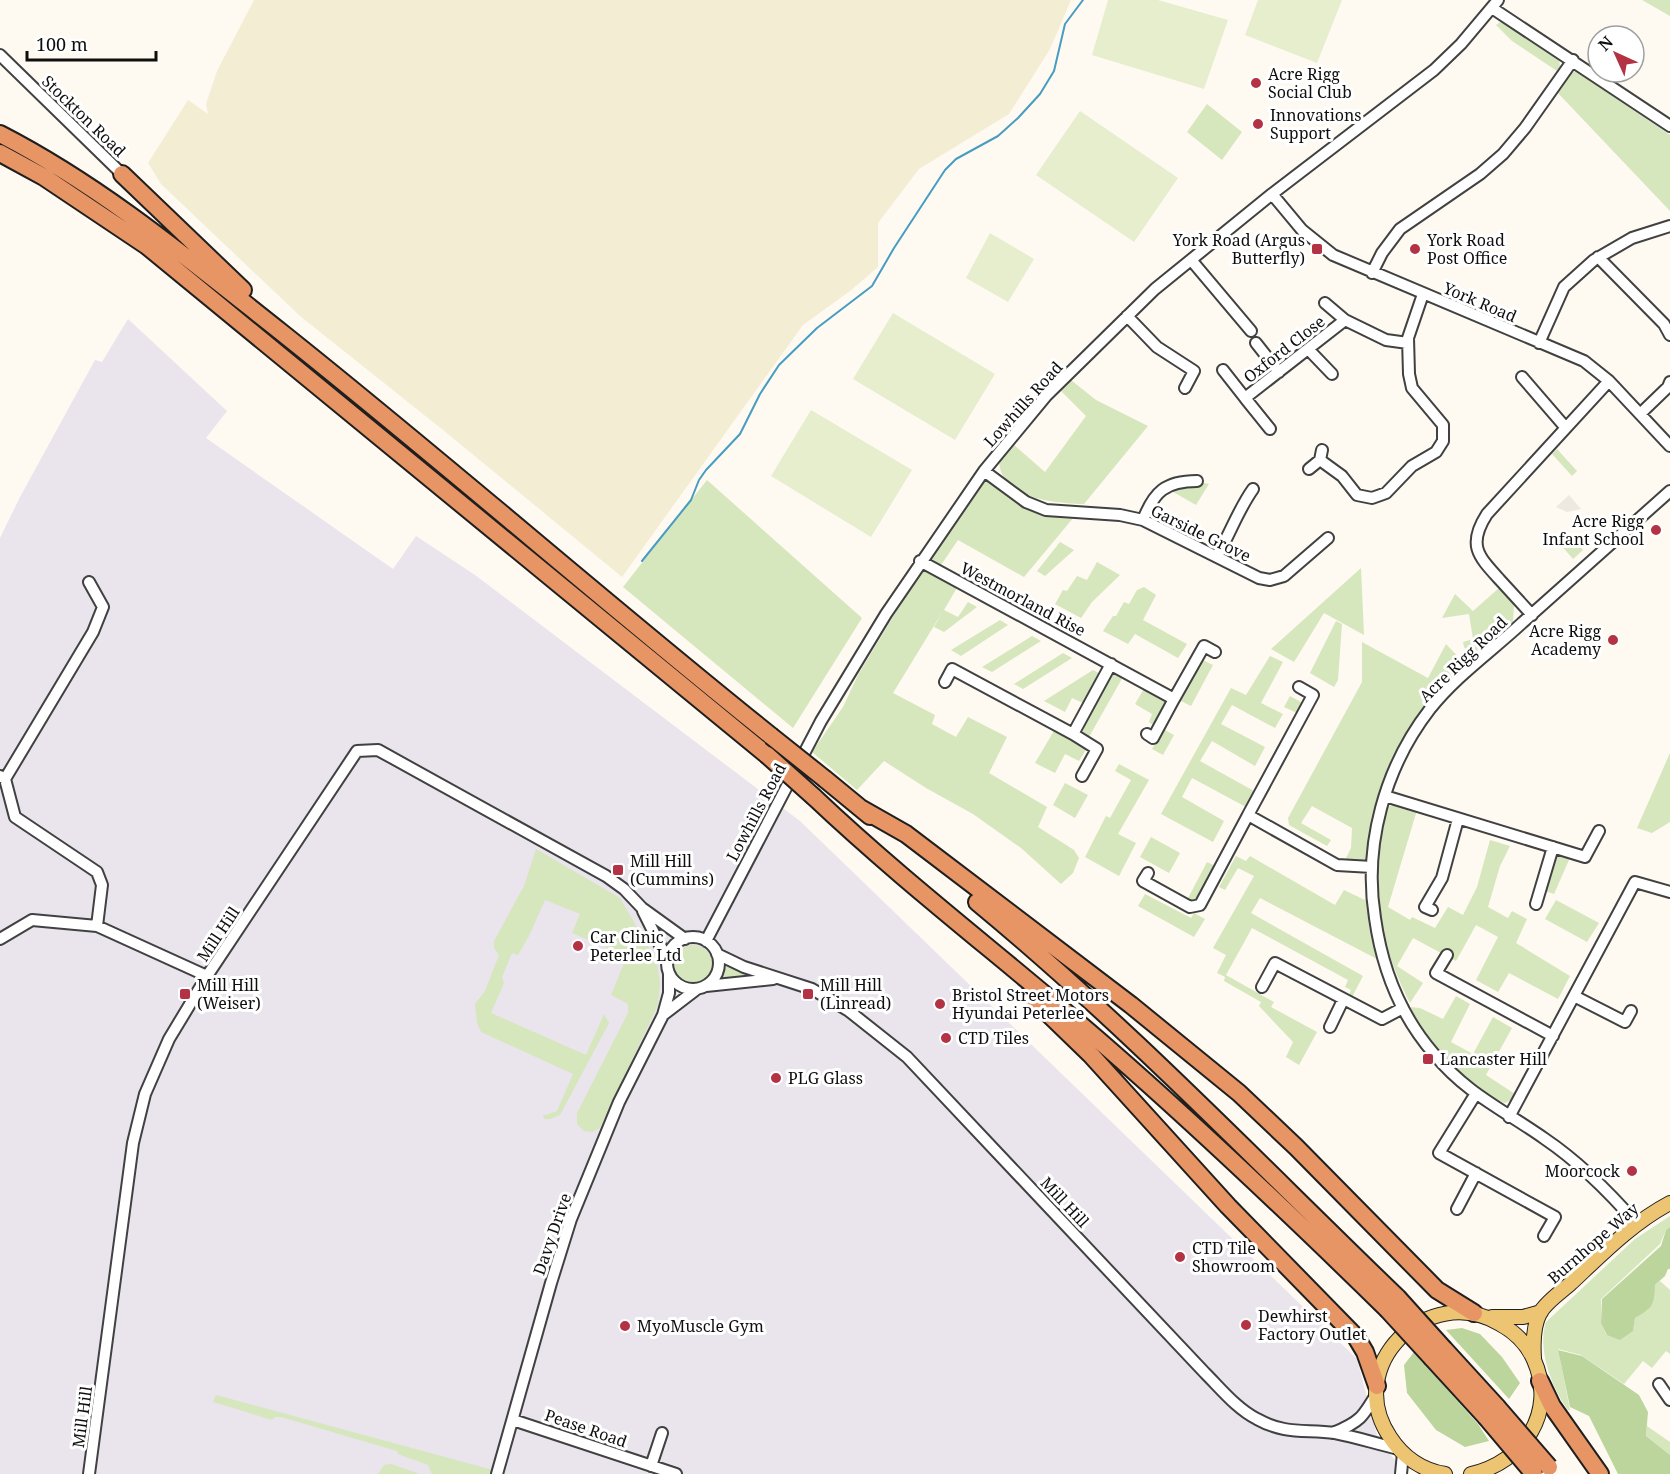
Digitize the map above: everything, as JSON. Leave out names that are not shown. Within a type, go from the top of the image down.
[{"type":"highway","points":[[0,134],[71,175],[177,249],[329,370],[664,650],[979,904],[1195,1099],[1392,1304],[1546,1472]]},
{"type":"highway","points":[[0,153],[44,177],[147,246],[767,755],[899,875],[1068,1015],[1172,1105],[1392,1304]]},
{"type":"highway","points":[[122,174],[329,370]]},
{"type":"highway","points":[[862,809],[906,834],[1179,1042],[1239,1093],[1288,1140],[1437,1290],[1482,1315]]},
{"type":"highway","points":[[930,900],[961,935],[1022,988],[1091,1055],[1228,1206],[1356,1337],[1365,1352],[1377,1389]]},
{"type":"highway","points":[[1540,1381],[1552,1406],[1600,1474]]},
{"type":"main road","name":"Burnhope Way","points":[[1540,1312],[1618,1239],[1670,1203]]},
{"type":"main road","points":[[1445,1474],[1425,1468],[1401,1451],[1383,1424],[1378,1407],[1377,1389],[1386,1357],[1396,1341],[1406,1331],[1438,1314],[1454,1312],[1523,1317],[1540,1312]]},
{"type":"main road","points":[[1471,1474],[1491,1469],[1511,1456],[1527,1439],[1537,1419],[1540,1408],[1540,1381],[1533,1345],[1540,1312]]},
{"type":"main road","points":[[1482,1315],[1517,1336],[1525,1344],[1535,1363]]},
{"type":"street","points":[[1495,4],[1670,126]]},
{"type":"street","name":"Lowhills Road","points":[[706,941],[821,721],[886,614],[984,471],[1046,396],[1155,290],[1272,194],[1434,70],[1461,44],[1495,4]]},
{"type":"street","name":"Stockton Road","points":[[0,55],[122,174]]},
{"type":"street","points":[[1372,273],[1382,253],[1400,229],[1490,167],[1503,154],[1573,60]]},
{"type":"street","name":"York Road","points":[[1272,194],[1302,230],[1333,255],[1584,361],[1609,381],[1670,446]]},
{"type":"street","points":[[1539,343],[1564,286],[1598,257],[1632,238],[1670,226]]},
{"type":"street","points":[[1598,257],[1664,324],[1670,335]]},
{"type":"street","points":[[1192,261],[1251,331]]},
{"type":"street","points":[[1309,469],[1321,455],[1357,495],[1372,498],[1386,493],[1413,466],[1436,452],[1443,441],[1443,425],[1412,388],[1409,374],[1408,338],[1423,294]]},
{"type":"street","points":[[1325,303],[1345,320]]},
{"type":"street","points":[[1127,316],[1157,347],[1194,370],[1185,388]]},
{"type":"street","name":"Oxford Close","points":[[1223,370],[1245,398],[1345,320],[1386,340],[1408,343]]},
{"type":"street","points":[[1256,343],[1279,372]]},
{"type":"street","points":[[1308,349],[1332,375]]},
{"type":"street","points":[[1522,377],[1566,428]]},
{"type":"street","points":[[1532,615],[1480,558],[1476,544],[1478,527],[1487,514],[1609,381]]},
{"type":"street","points":[[1640,414],[1668,387],[1670,382]]},
{"type":"street","points":[[1245,398],[1270,429]]},
{"type":"street","name":"Garside Grove","points":[[984,471],[1026,502],[1046,510],[1120,515],[1143,520],[1259,578],[1270,580],[1284,576],[1328,538]]},
{"type":"street","points":[[1143,520],[1150,503],[1161,490],[1179,481],[1197,481]]},
{"type":"street","points":[[1216,556],[1232,530],[1242,505],[1253,489]]},
{"type":"street","name":"Acre Rigg Road","points":[[1637,1224],[1568,1157],[1544,1138],[1475,1095],[1434,1055],[1403,1008],[1380,949],[1373,906],[1372,867],[1377,827],[1385,796],[1412,735],[1431,708],[1474,665],[1670,491]]},
{"type":"street","name":"Westmorland Rise","points":[[921,561],[1174,699]]},
{"type":"street","points":[[89,582],[103,606],[93,632],[2,778],[15,817],[97,872],[102,885],[97,926]]},
{"type":"street","points":[[1147,734],[1153,738],[1204,646],[1215,652]]},
{"type":"street","points":[[1073,734],[1112,664]]},
{"type":"street","points":[[945,682],[952,669],[1097,749],[1082,776]]},
{"type":"street","points":[[1148,873],[1143,881],[1190,907],[1200,905],[1313,695],[1299,687]]},
{"type":"street","name":"Mill Hill","points":[[89,1474],[133,1143],[145,1094],[169,1039],[207,976],[357,751],[378,750],[586,865],[624,889],[642,908],[685,939]]},
{"type":"street","points":[[1385,796],[1584,857],[1599,831]]},
{"type":"street","points":[[1248,815],[1337,865],[1372,867]]},
{"type":"street","points":[[1432,910],[1425,907],[1442,878],[1458,819]]},
{"type":"street","points":[[1536,904],[1553,847]]},
{"type":"street","points":[[1509,1117],[1635,882],[1670,892]]},
{"type":"street","name":"Mill Hill","points":[[642,908],[667,959]]},
{"type":"street","points":[[0,939],[32,920],[97,926],[207,976]]},
{"type":"street","points":[[698,938],[706,941],[717,954],[719,963],[717,972],[712,980],[701,987],[688,989],[680,986],[669,974],[667,959],[674,945],[685,939],[698,938]]},
{"type":"street","name":"Mill Hill","points":[[717,954],[776,978],[812,989],[849,1011],[907,1057],[1242,1410],[1279,1429],[1292,1432],[1333,1433],[1401,1451]]},
{"type":"street","points":[[1447,955],[1436,973],[1552,1036]]},
{"type":"street","points":[[1262,987],[1275,963],[1382,1019],[1403,1008]]},
{"type":"street","name":"Davy Drive","points":[[497,1474],[550,1283],[571,1219],[619,1102],[663,1015],[669,993],[669,974]]},
{"type":"street","name":"Mill Hill","points":[[701,987],[776,978]]},
{"type":"street","name":"Davy Drive","points":[[663,1015],[701,987]]},
{"type":"street","points":[[1574,996],[1625,1022],[1631,1011]]},
{"type":"street","points":[[1330,1027],[1343,1000]]},
{"type":"street","points":[[1475,1095],[1439,1153],[1555,1217],[1544,1236]]},
{"type":"street","points":[[1457,1209],[1476,1173]]},
{"type":"street","points":[[1659,1384],[1670,1400]]},
{"type":"street","name":"Mill Hill","points":[[1333,1433],[1350,1426],[1361,1418],[1377,1389]]},
{"type":"street","name":"Pease Road","points":[[513,1420],[676,1474]]},
{"type":"street","points":[[651,1466],[662,1433]]},
{"type":"street","points":[[1401,1451],[1401,1474]]},
{"type":"shaded area","points":[[254,0],[1071,0],[1050,49],[1009,114],[919,169],[878,223],[878,267],[850,291],[803,325],[622,577],[300,316],[161,184],[148,163],[188,100],[208,114],[206,104],[217,71]]},
{"type":"shaded area","points":[[128,319],[227,411],[206,438],[393,569],[416,536],[475,575],[800,821],[1357,1359],[1378,1439],[1406,1474],[0,1474],[0,538],[95,360],[102,362]]},
{"type":"shaded area","points":[[1569,495],[1581,509],[1567,512],[1556,507]]},
{"type":"green space","points":[[1108,0],[1158,0],[1228,20],[1204,89],[1092,55]]},
{"type":"green space","points":[[1258,0],[1342,0],[1317,63],[1245,35]]},
{"type":"green space","points":[[1642,0],[1670,0],[1670,16]]},
{"type":"green space","points":[[1502,21],[1559,59],[1560,67],[1557,71],[1512,41],[1496,25]]},
{"type":"green space","points":[[1576,71],[1586,78],[1586,84],[1595,84],[1670,135],[1670,211],[1556,91],[1569,74]]},
{"type":"green space","points":[[1207,104],[1242,132],[1222,160],[1187,132]]},
{"type":"green space","points":[[1080,111],[1178,178],[1134,242],[1036,175]]},
{"type":"green space","points":[[990,233],[1034,259],[1008,302],[966,278]]},
{"type":"green space","points":[[893,313],[995,374],[955,440],[853,379]]},
{"type":"green space","points":[[1071,380],[1096,400],[1148,426],[1084,504],[1045,500],[1020,491],[1009,484],[1002,474],[999,462],[1014,445],[1045,472],[1086,416],[1061,391]]},
{"type":"green space","points":[[811,410],[912,470],[871,537],[771,476]]},
{"type":"green space","points":[[1557,449],[1577,471],[1572,476],[1552,454]]},
{"type":"green space","points":[[984,478],[1024,505],[1074,517],[1024,577],[958,540],[941,565],[933,560],[933,549]]},
{"type":"green space","points":[[707,480],[862,618],[793,728],[623,587]]},
{"type":"green space","points":[[1200,482],[1209,484],[1196,505],[1168,489]]},
{"type":"green space","points":[[1570,536],[1583,550],[1573,559],[1560,544]]},
{"type":"green space","points":[[1060,542],[1074,550],[1045,576],[1037,571]]},
{"type":"green space","points":[[1097,562],[1120,575],[1092,602],[1081,618],[1055,604],[1063,590],[1067,591],[1077,576],[1087,580]]},
{"type":"green space","points":[[923,567],[958,586],[944,610],[958,617],[968,602],[977,607],[944,632],[934,627],[943,611],[893,693],[935,715],[932,724],[956,737],[968,717],[1007,737],[989,773],[1047,807],[1038,827],[1074,850],[1079,858],[1073,873],[1061,884],[1021,848],[973,814],[884,761],[857,790],[812,752],[843,707],[858,675]]},
{"type":"green space","points":[[1361,568],[1364,635],[1324,613],[1294,662],[1271,649]]},
{"type":"green space","points":[[1144,587],[1156,595],[1143,620],[1187,644],[1178,658],[1135,634],[1128,644],[1103,631],[1124,602],[1129,604],[1137,590]]},
{"type":"green space","points":[[1499,588],[1514,603],[1513,622],[1479,653],[1470,653],[1464,647],[1463,642],[1473,639],[1469,614],[1442,618],[1455,594],[1473,611]]},
{"type":"green space","points":[[1000,620],[1008,625],[961,656],[951,650]]},
{"type":"green space","points":[[1336,621],[1342,624],[1338,680],[1334,687],[1310,673]]},
{"type":"green space","points":[[1032,636],[1041,641],[992,672],[982,667]]},
{"type":"green space","points":[[1362,642],[1428,678],[1446,644],[1463,662],[1462,668],[1418,715],[1395,754],[1376,806],[1367,861],[1345,860],[1351,848],[1352,828],[1312,806],[1301,823],[1331,840],[1327,846],[1289,825],[1288,818],[1362,682]]},
{"type":"green space","points":[[1063,653],[1072,658],[1023,689],[1014,684]]},
{"type":"green space","points":[[1270,656],[1283,662],[1261,703],[1283,714],[1275,728],[1232,705],[1221,724],[1265,747],[1255,766],[1212,741],[1200,761],[1254,791],[1246,807],[1192,778],[1182,797],[1224,821],[1213,842],[1161,814],[1231,688],[1246,695]]},
{"type":"green space","points":[[1201,659],[1213,665],[1191,706],[1179,700]]},
{"type":"green space","points":[[1093,670],[1102,675],[1085,704],[1072,698],[1065,712],[1044,701]]},
{"type":"green space","points":[[1113,670],[1124,675],[1089,737],[1083,732],[1086,722]]},
{"type":"green space","points":[[1145,687],[1167,700],[1167,705],[1157,724],[1153,725],[1149,722],[1152,714],[1135,704]]},
{"type":"green space","points":[[1290,696],[1301,702],[1302,707],[1299,714],[1284,707]]},
{"type":"green space","points":[[1055,729],[1087,748],[1079,761],[1065,754],[1055,773],[1035,763]]},
{"type":"green space","points":[[1163,729],[1174,735],[1163,755],[1152,749]]},
{"type":"green space","points":[[1670,753],[1670,822],[1652,833],[1637,828]]},
{"type":"green space","points":[[1119,764],[1149,780],[1118,834],[1136,843],[1119,876],[1085,857],[1106,816],[1110,818],[1131,780],[1115,771]]},
{"type":"green space","points":[[1065,783],[1088,795],[1075,818],[1053,805]]},
{"type":"green space","points":[[1396,803],[1417,810],[1388,907],[1410,920],[1412,917],[1435,928],[1448,907],[1463,915],[1477,887],[1490,840],[1510,846],[1500,866],[1488,907],[1508,918],[1512,911],[1527,919],[1516,943],[1570,976],[1558,999],[1509,973],[1498,992],[1476,980],[1498,937],[1476,925],[1456,961],[1413,938],[1397,966],[1423,983],[1410,1003],[1390,955],[1383,931],[1377,885],[1381,835],[1387,808]]},
{"type":"green space","points":[[1151,837],[1180,853],[1169,873],[1140,857]]},
{"type":"green space","points":[[536,849],[620,898],[657,962],[660,984],[658,1005],[600,1128],[592,1132],[584,1131],[577,1124],[577,1113],[628,1013],[628,1004],[611,995],[627,956],[572,933],[580,914],[545,900],[518,955],[512,953],[502,977],[504,983],[491,1013],[586,1055],[604,1014],[609,1023],[560,1115],[550,1119],[544,1119],[543,1116],[557,1111],[573,1074],[481,1032],[477,1023],[475,1004],[485,991],[499,955],[494,948],[494,941],[524,886]]},
{"type":"green space","points":[[1559,854],[1568,857],[1569,860],[1554,894],[1545,891],[1555,858]]},
{"type":"green space","points":[[1236,856],[1246,861],[1250,856],[1335,905],[1344,890],[1367,901],[1370,932],[1377,959],[1260,898],[1251,913],[1363,976],[1352,997],[1349,995],[1351,990],[1345,987],[1348,980],[1252,928],[1226,975],[1274,1002],[1271,1007],[1317,1032],[1299,1065],[1286,1057],[1293,1042],[1259,1006],[1261,1002],[1224,981],[1225,977],[1217,973],[1226,955],[1213,948],[1254,876],[1238,868],[1225,890],[1219,887]]},
{"type":"green space","points":[[1207,862],[1215,866],[1198,897],[1190,902],[1187,900]]},
{"type":"green space","points":[[1145,894],[1191,918],[1194,913],[1205,919],[1194,937],[1138,906]]},
{"type":"green space","points":[[1556,900],[1599,923],[1587,942],[1545,919]]},
{"type":"green space","points":[[693,945],[707,950],[712,964],[707,978],[693,983],[679,978],[674,964],[679,950]]},
{"type":"green space","points":[[725,965],[757,974],[756,976],[721,980]]},
{"type":"green space","points":[[1456,996],[1470,1004],[1451,1042],[1473,1054],[1493,1017],[1512,1028],[1486,1075],[1515,1094],[1505,1103],[1475,1087],[1462,1076],[1438,1050],[1410,1007],[1420,1008],[1443,1019]]},
{"type":"green space","points":[[1670,1216],[1670,1227],[1666,1230],[1660,1244],[1601,1299],[1601,1322],[1606,1334],[1620,1339],[1633,1330],[1635,1318],[1648,1310],[1655,1285],[1660,1281],[1670,1290],[1670,1354],[1666,1351],[1652,1368],[1643,1361],[1624,1384],[1581,1355],[1558,1349],[1570,1410],[1568,1410],[1552,1380],[1545,1356],[1543,1344],[1546,1322],[1635,1239]]},
{"type":"green space","points":[[1670,1227],[1670,1269],[1655,1285],[1651,1305],[1635,1318],[1633,1331],[1620,1340],[1607,1335],[1601,1323],[1602,1299],[1661,1246],[1666,1230]]},
{"type":"green space","points":[[1462,1328],[1480,1334],[1502,1357],[1520,1383],[1509,1399],[1446,1330]]},
{"type":"green space","points":[[1558,1350],[1582,1356],[1639,1395],[1648,1412],[1646,1436],[1670,1455],[1670,1474],[1618,1474],[1589,1416],[1570,1407]]},
{"type":"green space","points":[[1414,1352],[1478,1424],[1489,1441],[1465,1447],[1436,1430],[1407,1393],[1404,1365]]},
{"type":"green space","points":[[216,1395],[493,1470],[492,1474],[432,1474],[428,1465],[398,1454],[397,1451],[281,1417],[275,1417],[272,1420],[213,1402]]},
{"type":"green space","points":[[1647,1426],[1670,1442],[1670,1455],[1646,1436]]},
{"type":"green space","points":[[391,1464],[420,1474],[378,1474],[384,1465]]},
{"type":"waterway","points":[[642,561],[691,500],[706,470],[740,434],[760,394],[779,365],[817,328],[872,286],[945,170],[956,159],[998,136],[1040,94],[1054,71],[1065,24],[1083,0]]},
{"type":"place","name":"Acre Rigg Social Club","points":[[1256,83]]},
{"type":"place","name":"Innovations Support","points":[[1258,124]]},
{"type":"place","name":"York Road (Argus Butterfly)","points":[[1317,249]]},
{"type":"place","name":"York Road Post Office","points":[[1415,249]]},
{"type":"place","name":"Acre Rigg Infant School","points":[[1656,530]]},
{"type":"place","name":"Acre Rigg Academy","points":[[1613,640]]},
{"type":"place","name":"Mill Hill (Cummins)","points":[[618,870]]},
{"type":"place","name":"Car Clinic Peterlee Ltd","points":[[578,946]]},
{"type":"place","name":"Mill Hill (Weiser)","points":[[185,994]]},
{"type":"place","name":"Mill Hill (Linread)","points":[[808,994]]},
{"type":"place","name":"Bristol Street Motors Hyundai Peterlee","points":[[940,1004]]},
{"type":"place","name":"CTD Tiles","points":[[946,1038]]},
{"type":"place","name":"Lancaster Hill","points":[[1428,1059]]},
{"type":"place","name":"PLG Glass","points":[[776,1078]]},
{"type":"place","name":"Moorcock","points":[[1632,1171]]},
{"type":"place","name":"CTD Tile Showroom","points":[[1180,1257]]},
{"type":"place","name":"Dewhirst Factory Outlet","points":[[1246,1325]]},
{"type":"place","name":"MyoMuscle Gym","points":[[625,1326]]}]
